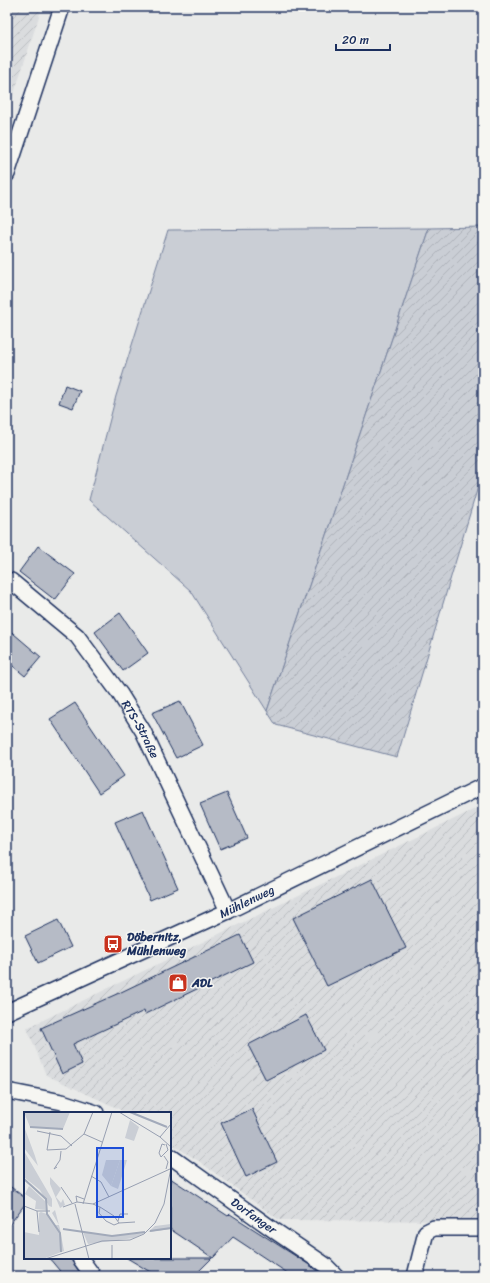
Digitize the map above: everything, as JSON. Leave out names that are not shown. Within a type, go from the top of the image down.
[{"type":"street","points":[[7,174],[62,7]]},
{"type":"street","name":"RTS-Straße","points":[[7,580],[17,586],[77,636],[120,694],[144,731],[228,911]]},
{"type":"street","name":"Mühlenweg","points":[[7,1012],[228,911],[483,786]]},
{"type":"street","points":[[7,1091],[60,1108],[89,1112]]},
{"type":"street","name":"Dorfanger","points":[[171,1157],[325,1265],[336,1276]]},
{"type":"street","points":[[415,1276],[426,1232],[434,1228],[483,1228]]},
{"type":"street","points":[[81,1259],[93,1276]]},
{"type":"shaded area","points":[[7,7],[42,7],[7,115]]},
{"type":"shaded area","points":[[483,227],[483,470],[397,757],[276,725],[267,711],[429,228]]},
{"type":"shaded area","points":[[429,228],[267,711],[191,591],[89,500],[116,396],[168,230]]},
{"type":"shaded area","points":[[483,805],[483,1221],[279,1220],[200,1162],[171,1144],[171,1112],[123,1112],[46,1075],[27,1028]]},
{"type":"building","points":[[65,385],[80,391],[73,408],[59,403]]},
{"type":"building","points":[[38,546],[75,574],[55,600],[19,572]]},
{"type":"building","points":[[120,613],[148,653],[123,671],[95,632]]},
{"type":"building","points":[[7,628],[41,657],[25,676],[7,661]]},
{"type":"building","points":[[180,701],[203,745],[176,758],[152,713]]},
{"type":"building","points":[[75,703],[124,776],[99,793],[50,719]]},
{"type":"building","points":[[227,793],[247,838],[220,849],[200,804]]},
{"type":"building","points":[[143,810],[178,888],[150,900],[115,822]]},
{"type":"building","points":[[372,879],[406,948],[327,986],[293,918]]},
{"type":"building","points":[[58,920],[71,947],[38,963],[25,936]]},
{"type":"building","points":[[240,935],[253,962],[145,1014],[144,1011],[73,1044],[82,1064],[62,1074],[41,1028],[119,993]]},
{"type":"building","points":[[306,1015],[324,1050],[266,1080],[248,1045]]},
{"type":"building","points":[[252,1109],[277,1162],[246,1177],[221,1123]]},
{"type":"building","points":[[171,1179],[228,1216],[230,1214],[308,1264],[323,1276],[292,1276],[233,1237],[213,1258],[171,1230]]},
{"type":"building","points":[[7,1184],[24,1197],[24,1205],[7,1228]]},
{"type":"building","points":[[212,1258],[194,1276],[157,1276],[129,1259]]},
{"type":"building","points":[[50,1259],[71,1259],[82,1276],[64,1276]]},
{"type":"place","name":"Döbernitz, Mühlenweg","points":[[113,944]]},
{"type":"place","name":"ADL","points":[[178,983]]}]
